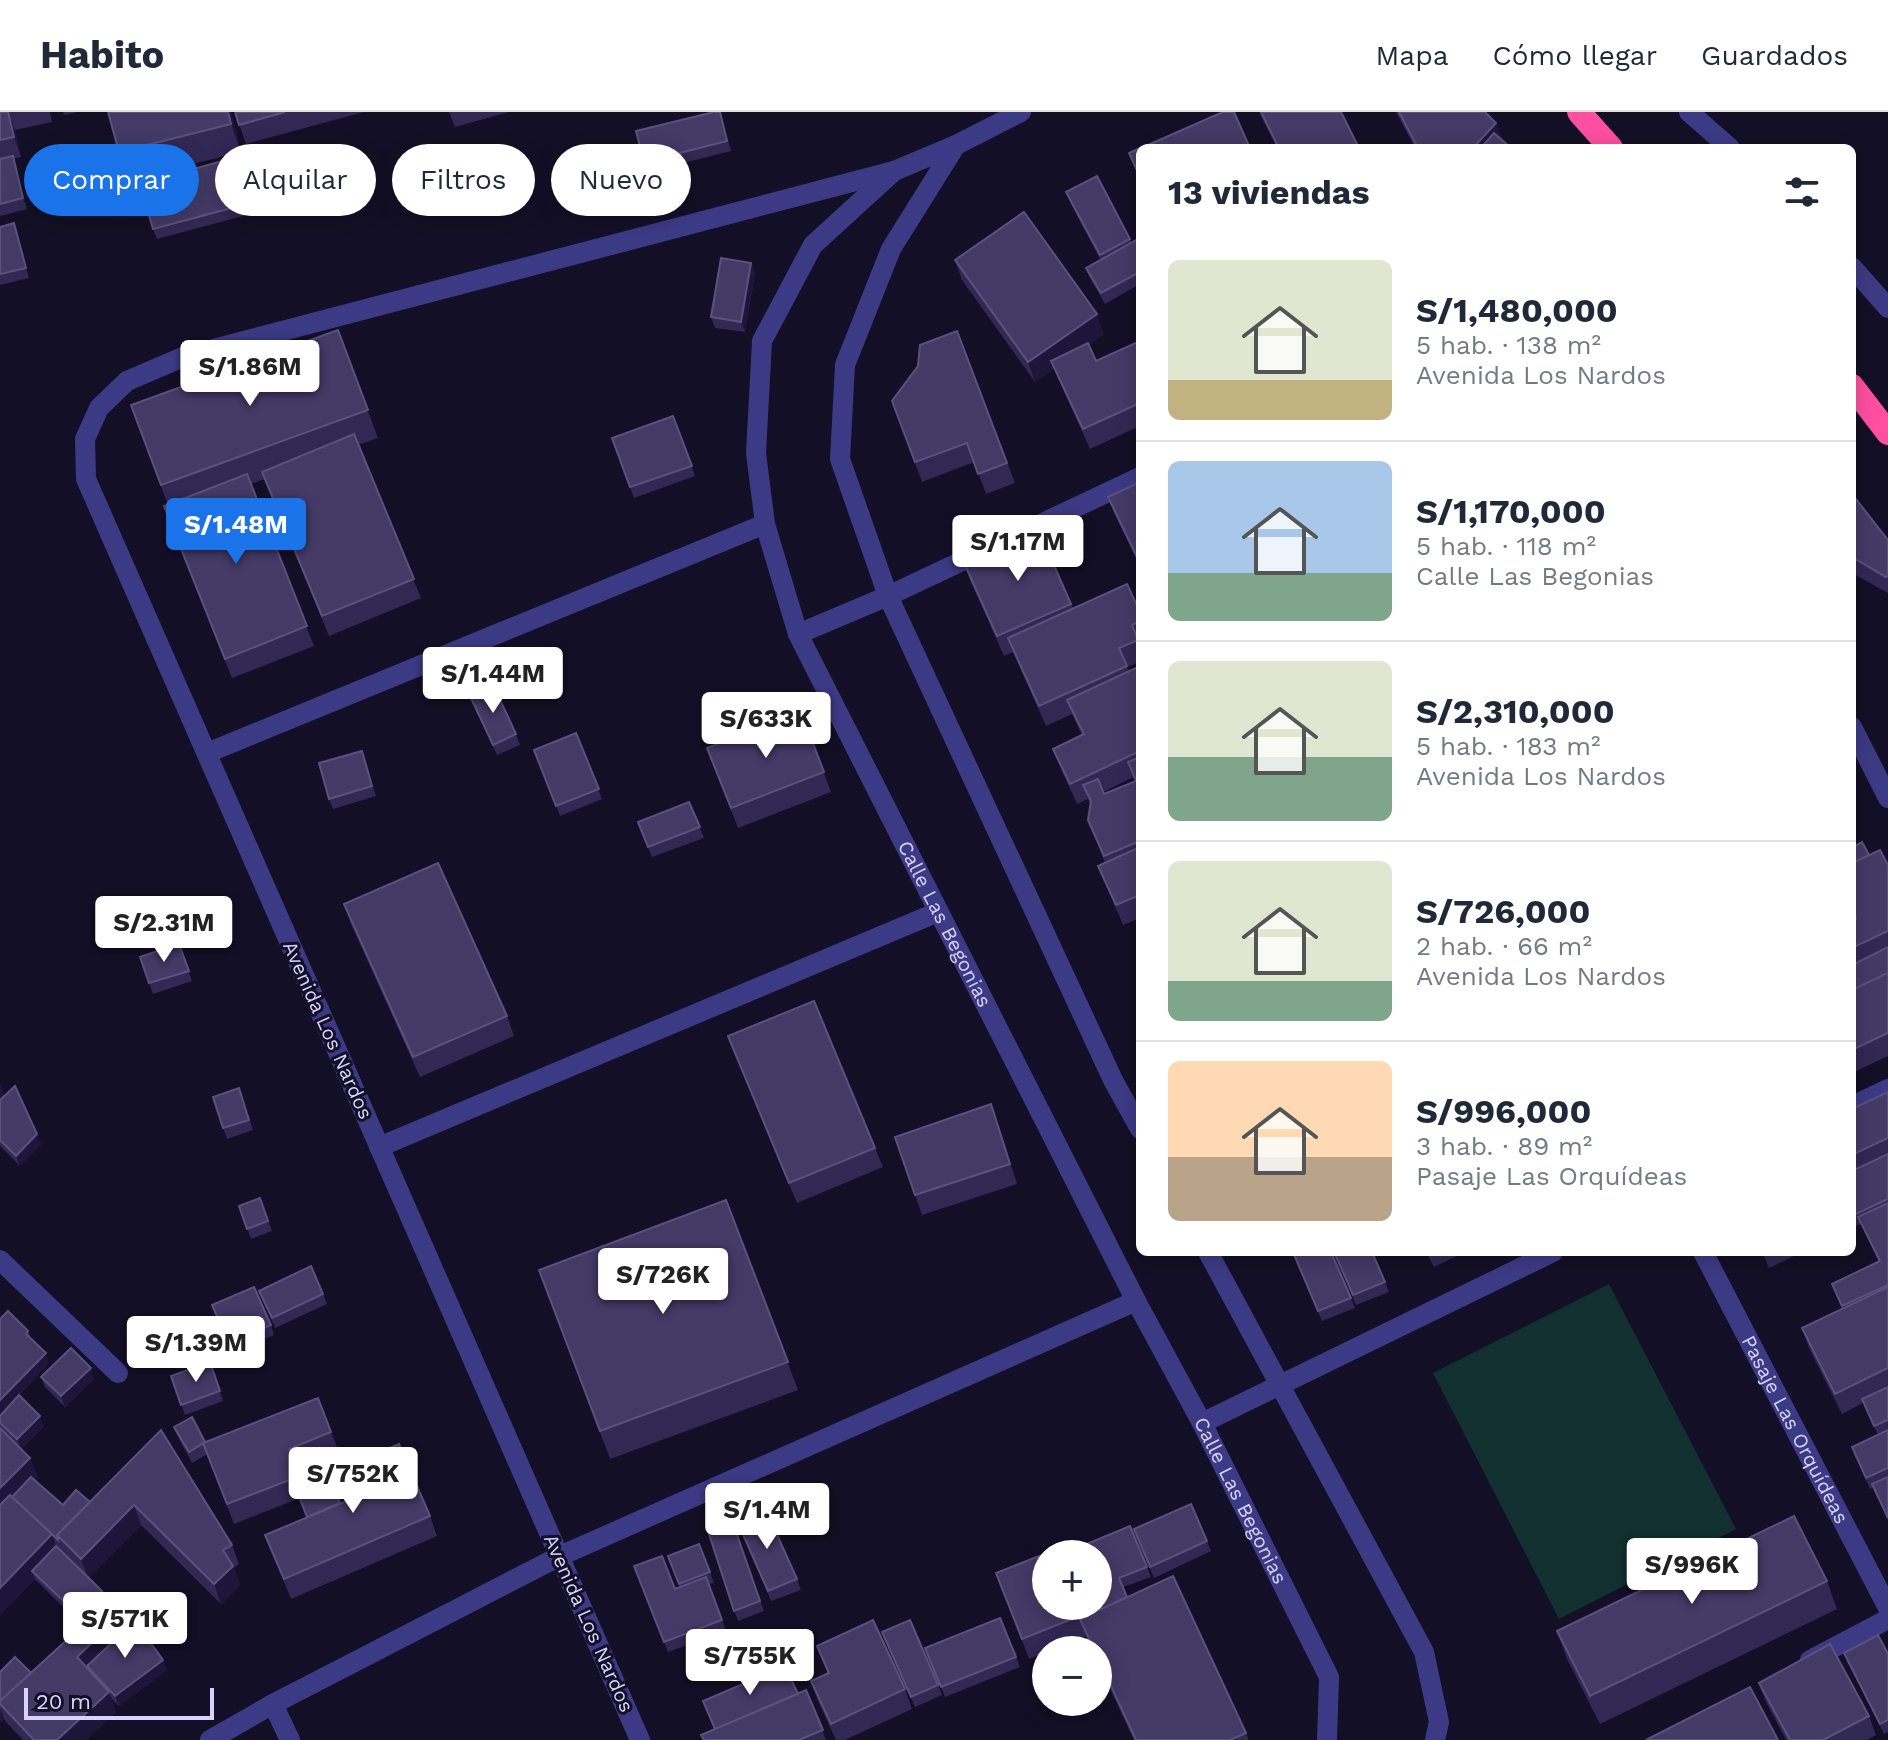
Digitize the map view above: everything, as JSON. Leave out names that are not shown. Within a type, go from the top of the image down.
[{"type":"highway","points":[[1579,112],[1607,144]]},
{"type":"highway","points":[[1856,391],[1888,433]]},
{"type":"street","name":"Calle Las Begonias","points":[[1021,112],[956,145],[894,171],[813,245],[762,341],[756,453],[765,524],[798,634],[1329,1677],[1327,1740]]},
{"type":"street","points":[[1689,112],[1725,144]]},
{"type":"street","points":[[956,145],[891,249],[845,365],[840,459],[888,596],[1113,1080],[1136,1122]]},
{"type":"street","name":"Avenida Los Nardos","points":[[640,1740],[86,479],[85,439],[99,408],[127,381],[183,357],[894,171]]},
{"type":"street","points":[[1856,272],[1888,308]]},
{"type":"street","points":[[798,634],[888,596],[1136,479]]},
{"type":"street","points":[[207,753],[765,524]]},
{"type":"street","points":[[1856,735],[1888,798]]},
{"type":"street","points":[[379,1147],[938,912]]},
{"type":"street","points":[[1856,1104],[1888,1089]]},
{"type":"street","points":[[1210,1256],[1424,1652],[1439,1722],[1435,1740]]},
{"type":"street","points":[[1202,1423],[1545,1256]]},
{"type":"street","name":"Pasaje Las Orquídeas","points":[[1705,1256],[1888,1608]]},
{"type":"street","points":[[0,1260],[118,1373]]},
{"type":"street","points":[[210,1740],[273,1704],[560,1556],[1136,1301]]},
{"type":"street","points":[[1795,1669],[1888,1619]]},
{"type":"street","points":[[273,1704],[290,1740]]},
{"type":"green space","points":[[1609,1284],[1736,1529],[1559,1619],[1433,1373]]},
{"type":"building","points":[[0,112],[8,112],[14,137],[0,140]]},
{"type":"building","points":[[108,112],[228,112],[231,124],[151,144],[117,144]]},
{"type":"building","points":[[235,112],[285,112],[239,125]]},
{"type":"building","points":[[720,112],[727,141],[691,150],[691,144],[639,144],[636,131]]},
{"type":"building","points":[[1223,112],[1234,112],[1248,144],[1150,144]]},
{"type":"building","points":[[1261,112],[1341,112],[1357,144],[1277,144]]},
{"type":"building","points":[[1399,112],[1485,112],[1496,123],[1477,144],[1416,144]]},
{"type":"building","points":[[1494,133],[1506,144],[1484,144]]},
{"type":"building","points":[[1136,150],[1136,168],[1129,153]]},
{"type":"building","points":[[13,156],[23,198],[0,204],[0,159]]},
{"type":"building","points":[[215,163],[215,212],[153,229],[149,216],[199,216],[199,168]]},
{"type":"building","points":[[1097,176],[1130,239],[1100,255],[1066,192]]},
{"type":"building","points":[[1024,212],[1097,314],[1028,362],[955,260]]},
{"type":"building","points":[[14,223],[26,268],[0,274],[0,227]]},
{"type":"building","points":[[1136,240],[1136,274],[1101,293],[1086,268]]},
{"type":"building","points":[[721,258],[751,263],[741,322],[711,317]]},
{"type":"building","points":[[338,330],[368,410],[161,485],[131,405]]},
{"type":"building","points":[[957,331],[1007,463],[978,474],[967,443],[915,462],[892,401],[918,366],[920,345]]},
{"type":"building","points":[[1088,343],[1096,361],[1136,343],[1136,405],[1083,429],[1051,361]]},
{"type":"building","points":[[673,416],[692,466],[630,487],[612,438]]},
{"type":"building","points":[[354,434],[414,579],[322,616],[262,472]]},
{"type":"building","points":[[247,474],[307,626],[225,659],[164,506]]},
{"type":"building","points":[[1136,484],[1136,555],[1108,497]]},
{"type":"building","points":[[1856,499],[1888,540],[1886,577],[1856,559]]},
{"type":"building","points":[[1038,529],[1071,604],[997,636],[964,563]]},
{"type":"building","points":[[1127,584],[1136,603],[1136,623],[1132,625],[1136,641],[1119,648],[1127,666],[1039,706],[1008,638]]},
{"type":"building","points":[[1136,668],[1136,753],[1070,784],[1053,749],[1084,734],[1067,700]]},
{"type":"building","points":[[493,685],[516,734],[493,745],[470,696]]},
{"type":"building","points":[[801,712],[824,772],[731,808],[707,748]]},
{"type":"building","points":[[576,733],[599,789],[556,806],[534,750]]},
{"type":"building","points":[[362,751],[372,786],[329,799],[319,763]]},
{"type":"building","points":[[1136,759],[1136,781],[1128,762]]},
{"type":"building","points":[[1098,779],[1104,794],[1136,781],[1136,843],[1104,856],[1088,820],[1091,801],[1083,785]]},
{"type":"building","points":[[689,802],[700,827],[648,847],[638,822]]},
{"type":"building","points":[[1862,842],[1869,855],[1856,861],[1856,846]]},
{"type":"building","points":[[1136,849],[1136,897],[1116,905],[1098,866]]},
{"type":"building","points":[[1880,850],[1888,865],[1888,931],[1856,946],[1856,918],[1856,861]]},
{"type":"building","points":[[438,863],[507,1016],[413,1057],[344,904]]},
{"type":"building","points":[[179,944],[189,971],[149,983],[140,957]]},
{"type":"building","points":[[1888,947],[1888,973],[1856,988],[1856,963]]},
{"type":"building","points":[[1888,973],[1888,1033],[1856,1048],[1856,988]]},
{"type":"building","points":[[814,1001],[875,1148],[789,1183],[728,1036]]},
{"type":"building","points":[[15,1086],[37,1134],[16,1156],[0,1140],[0,1100]]},
{"type":"building","points":[[239,1088],[249,1120],[223,1128],[213,1097]]},
{"type":"building","points":[[1888,1092],[1888,1138],[1856,1153],[1856,1107]]},
{"type":"building","points":[[991,1104],[1010,1164],[915,1195],[895,1137]]},
{"type":"building","points":[[1888,1154],[1888,1199],[1856,1214],[1856,1169]]},
{"type":"building","points":[[260,1198],[268,1221],[247,1229],[239,1206]]},
{"type":"building","points":[[726,1200],[788,1362],[600,1431],[539,1270]]},
{"type":"building","points":[[1888,1203],[1888,1285],[1842,1306],[1832,1284],[1880,1261],[1858,1217]]},
{"type":"building","points":[[1295,1256],[1333,1256],[1351,1298],[1318,1311]]},
{"type":"building","points":[[1336,1256],[1374,1256],[1385,1282],[1353,1295]]},
{"type":"building","points":[[311,1266],[323,1294],[272,1318],[259,1291]]},
{"type":"building","points":[[254,1287],[271,1325],[229,1344],[212,1305]]},
{"type":"building","points":[[1888,1287],[1888,1368],[1835,1394],[1802,1328]]},
{"type":"building","points":[[8,1311],[46,1353],[0,1400],[0,1319]]},
{"type":"building","points":[[71,1348],[91,1368],[61,1396],[41,1377]]},
{"type":"building","points":[[210,1362],[220,1391],[181,1405],[171,1376]]},
{"type":"building","points":[[1888,1387],[1888,1420],[1874,1426],[1862,1399]]},
{"type":"building","points":[[19,1395],[40,1416],[17,1439],[0,1423],[0,1416]]},
{"type":"building","points":[[318,1398],[331,1432],[289,1449],[300,1476],[227,1504],[203,1443]]},
{"type":"building","points":[[192,1417],[205,1442],[189,1452],[174,1427]]},
{"type":"building","points":[[0,1428],[30,1458],[0,1488]]},
{"type":"building","points":[[161,1430],[232,1545],[223,1550],[233,1566],[214,1584],[134,1505],[81,1559],[57,1535]]},
{"type":"building","points":[[1888,1430],[1888,1468],[1866,1478],[1852,1447]]},
{"type":"building","points":[[399,1444],[430,1516],[284,1579],[265,1535],[354,1498],[344,1477],[367,1467],[363,1459]]},
{"type":"building","points":[[31,1477],[63,1505],[76,1490],[90,1502],[57,1535],[58,1540],[12,1497]]},
{"type":"building","points":[[1888,1477],[1888,1518],[1872,1484]]},
{"type":"building","points":[[331,1480],[340,1503],[307,1517],[298,1494]]},
{"type":"building","points":[[10,1495],[52,1534],[0,1588],[0,1505]]},
{"type":"building","points":[[1191,1504],[1207,1541],[1150,1567],[1134,1529]]},
{"type":"building","points":[[766,1510],[797,1579],[768,1591],[738,1523]]},
{"type":"building","points":[[1794,1516],[1827,1581],[1590,1696],[1557,1631]]},
{"type":"building","points":[[734,1526],[760,1601],[734,1611],[709,1534]]},
{"type":"building","points":[[1130,1526],[1147,1567],[1119,1578],[1127,1597],[1112,1604],[1112,1540],[1096,1540]]},
{"type":"building","points":[[699,1544],[710,1572],[679,1584],[668,1556]]},
{"type":"building","points":[[56,1546],[102,1591],[78,1615],[32,1571]]},
{"type":"building","points":[[662,1556],[675,1589],[706,1577],[722,1620],[664,1642],[634,1566]]},
{"type":"building","points":[[1032,1559],[1032,1620],[1070,1620],[1022,1639],[996,1573]]},
{"type":"building","points":[[1173,1576],[1246,1733],[1230,1740],[1136,1740],[1112,1688],[1112,1636],[1088,1636],[1080,1620],[1112,1620],[1112,1604]]},
{"type":"building","points":[[116,1595],[128,1609],[77,1657],[109,1692],[57,1740],[34,1740],[0,1701]]},
{"type":"building","points":[[1000,1618],[1016,1657],[941,1687],[925,1648]]},
{"type":"building","points":[[873,1620],[905,1689],[831,1724],[811,1681],[829,1673],[817,1646]]},
{"type":"building","points":[[910,1620],[938,1685],[911,1697],[882,1632]]},
{"type":"building","points":[[135,1621],[163,1660],[115,1696],[87,1666]]},
{"type":"building","points":[[1878,1635],[1888,1654],[1888,1720],[1880,1724],[1844,1653]]},
{"type":"building","points":[[1830,1644],[1869,1716],[1823,1740],[1790,1740],[1759,1683]]},
{"type":"building","points":[[15,1657],[31,1673],[0,1701],[0,1672]]},
{"type":"building","points":[[785,1666],[798,1694],[715,1729],[703,1701]]},
{"type":"building","points":[[1750,1687],[1778,1740],[1646,1740]]},
{"type":"building","points":[[806,1690],[823,1730],[799,1740],[704,1740],[701,1735]]}]
